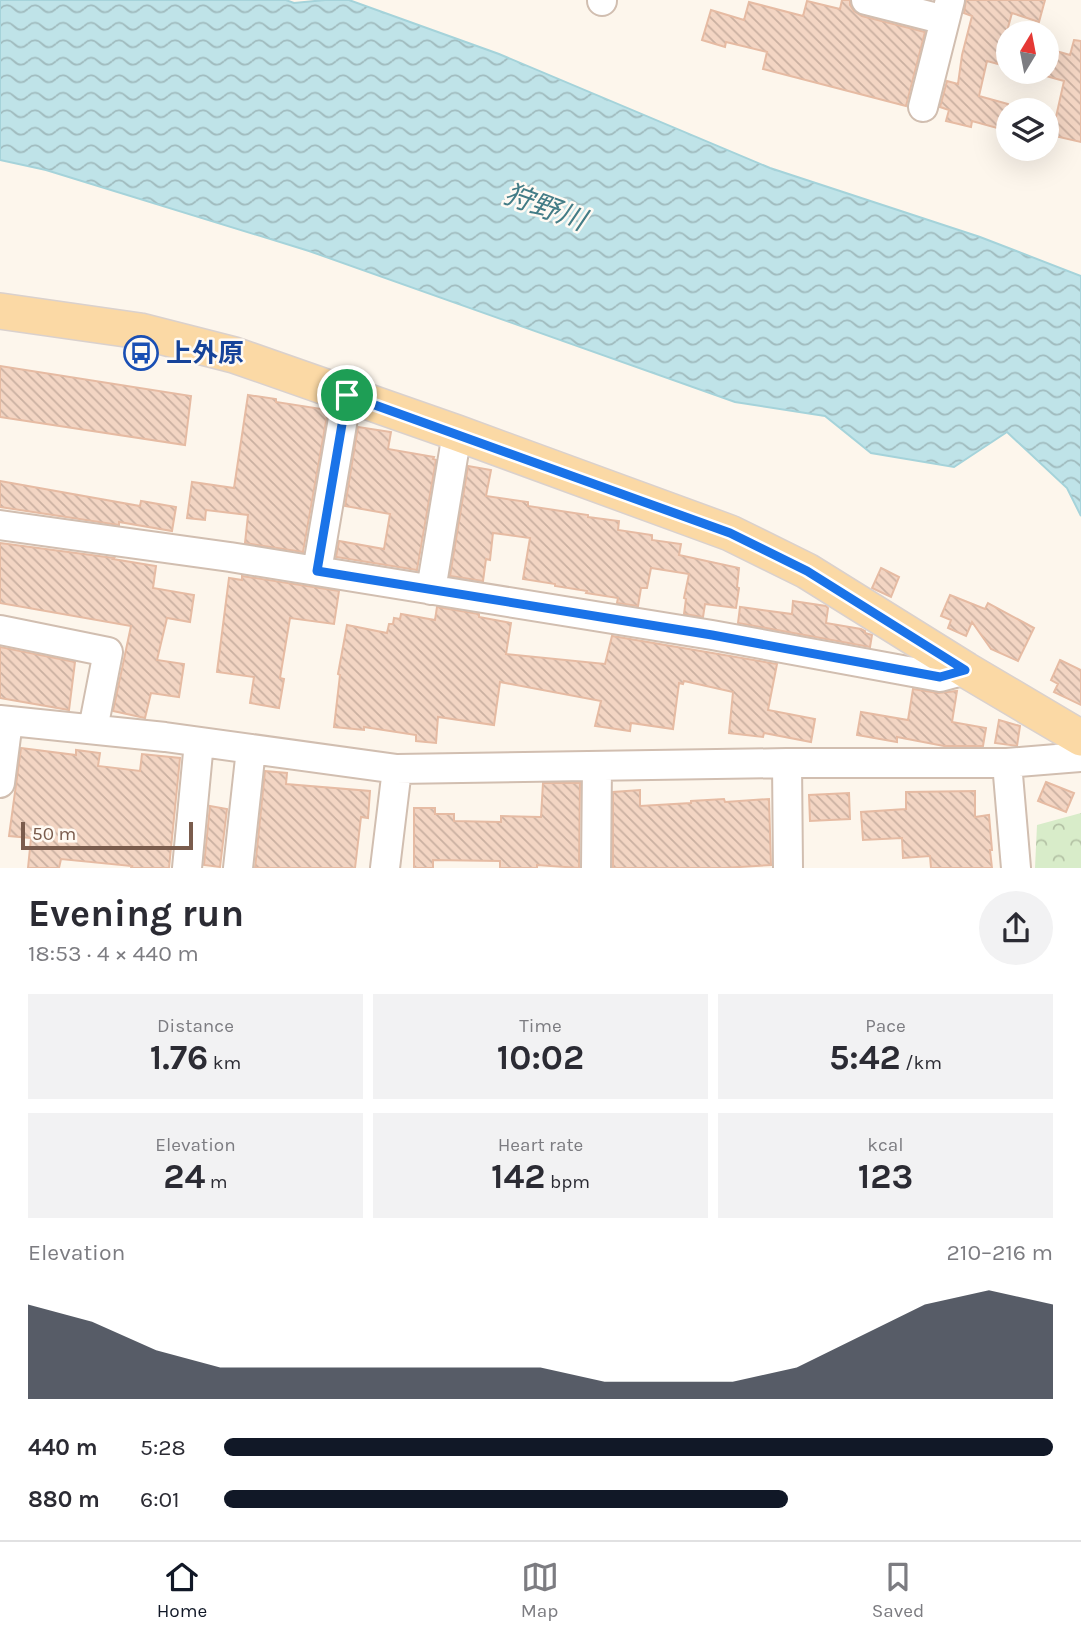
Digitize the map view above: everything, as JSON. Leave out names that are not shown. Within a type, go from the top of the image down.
[{"type":"main road","points":[[0,311],[139,331],[234,355],[730,533],[807,571],[965,670],[1081,738]]},
{"type":"street","points":[[866,0],[947,10],[923,107]]},
{"type":"street","points":[[317,571],[347,395]]},
{"type":"street","points":[[431,590],[457,433]]},
{"type":"street","points":[[0,525],[317,571],[712,635],[940,677],[965,670]]},
{"type":"street","points":[[0,630],[108,652],[93,729]]},
{"type":"street","points":[[0,783],[4,720],[199,741],[397,769],[787,763],[1007,763],[1081,757]]},
{"type":"street","points":[[187,868],[199,741]]},
{"type":"street","points":[[238,868],[251,749]]},
{"type":"street","points":[[787,763],[788,868]]},
{"type":"street","points":[[1007,763],[1016,868]]},
{"type":"street","points":[[596,868],[597,766]]},
{"type":"street","points":[[385,868],[397,769]]},
{"type":"green space","points":[[1081,813],[1081,868],[1035,868],[1037,825]]},
{"type":"water","name":"狩野川","points":[[0,0],[286,0],[294,3],[349,0],[499,54],[770,168],[980,237],[1081,276],[1081,516],[1067,488],[1007,432],[954,467],[871,453],[825,416],[735,402],[309,251],[46,170],[0,160]]},
{"type":"building","points":[[842,0],[850,0],[854,11],[862,16],[925,32],[906,106],[763,69],[767,52],[726,42],[725,47],[702,40],[711,10],[744,20],[749,2],[803,16],[807,1],[840,9]]},
{"type":"building","points":[[966,0],[1045,0],[1039,21],[1012,13],[1010,21],[996,21],[996,63],[987,61],[979,96],[996,101],[996,128],[972,121],[971,127],[946,121],[949,110],[940,107],[947,81],[958,84],[972,16],[964,13]]},
{"type":"building","points":[[1074,40],[1081,41],[1081,142],[1059,137],[1059,104],[1064,81],[1059,80],[1059,52],[1070,55]]},
{"type":"building","points":[[0,366],[191,396],[185,445],[0,417]]},
{"type":"building","points":[[248,395],[328,410],[303,552],[245,543],[248,515],[206,510],[205,520],[187,518],[192,482],[234,488]]},
{"type":"building","points":[[358,427],[391,432],[388,449],[434,457],[436,460],[417,570],[336,557],[339,541],[384,549],[390,514],[345,506]]},
{"type":"building","points":[[468,466],[491,470],[486,496],[619,521],[618,530],[652,535],[652,540],[681,544],[679,555],[739,568],[736,608],[705,604],[703,617],[684,614],[689,574],[651,568],[647,588],[641,588],[638,606],[617,603],[618,598],[523,579],[530,538],[493,533],[490,560],[486,559],[483,581],[450,576]]},
{"type":"building","points":[[0,481],[140,506],[141,501],[176,507],[172,531],[0,507]]},
{"type":"building","points":[[0,543],[156,566],[153,588],[194,595],[190,622],[167,618],[157,660],[184,664],[179,697],[151,693],[145,718],[113,711],[131,626],[0,603]]},
{"type":"building","points":[[881,568],[899,577],[891,597],[872,588]]},
{"type":"building","points":[[242,576],[339,591],[334,624],[290,618],[280,678],[284,679],[279,708],[250,703],[254,677],[217,672],[229,578],[242,580]]},
{"type":"building","points":[[950,595],[985,609],[988,603],[1034,628],[1018,661],[991,649],[972,622],[966,636],[948,628],[951,620],[941,616]]},
{"type":"building","points":[[793,601],[826,606],[826,623],[865,631],[872,635],[870,647],[738,623],[740,607],[792,614]]},
{"type":"building","points":[[437,607],[511,623],[506,654],[605,664],[612,636],[777,664],[768,710],[815,719],[811,742],[764,733],[763,737],[729,733],[733,692],[684,681],[683,684],[679,683],[673,729],[631,723],[630,731],[595,726],[601,701],[500,682],[494,725],[438,717],[436,743],[416,741],[416,735],[364,727],[364,730],[334,727],[338,674],[347,625],[387,633],[389,624],[393,624],[394,618],[400,619],[401,614],[435,620]]},
{"type":"building","points":[[0,647],[75,662],[69,710],[0,698]]},
{"type":"building","points":[[1060,660],[1081,670],[1081,705],[1054,692],[1058,684],[1051,680]]},
{"type":"building","points":[[913,689],[938,693],[957,691],[952,722],[986,728],[983,746],[944,746],[897,737],[897,742],[857,735],[861,712],[908,720]]},
{"type":"building","points":[[999,720],[1020,726],[1017,746],[995,743]]},
{"type":"building","points":[[21,748],[76,755],[76,750],[100,753],[98,766],[140,771],[142,754],[180,758],[169,868],[131,868],[132,866],[61,859],[59,868],[28,868],[31,838],[9,836]]},
{"type":"building","points":[[265,771],[287,773],[286,784],[370,791],[368,818],[361,817],[355,868],[255,868]]},
{"type":"building","points":[[1046,782],[1074,793],[1066,812],[1038,801]]},
{"type":"building","points":[[543,783],[580,783],[579,868],[537,865],[537,868],[500,868],[500,861],[433,860],[433,868],[414,868],[414,808],[435,808],[435,814],[454,814],[454,821],[501,822],[501,816],[541,817]]},
{"type":"building","points":[[640,790],[640,806],[724,799],[725,802],[769,799],[771,865],[724,868],[613,868],[613,792]]},
{"type":"building","points":[[975,791],[975,817],[989,815],[992,868],[931,868],[930,856],[903,858],[902,838],[863,840],[861,812],[906,809],[906,792]]},
{"type":"building","points":[[849,793],[850,819],[810,821],[809,795]]},
{"type":"building","points":[[210,806],[227,809],[220,867],[204,865]]},
{"type":"place","name":"上外原","points":[[141,353]]},
{"type":"route","points":[[347,395],[730,533],[807,571],[965,670],[940,677],[712,635],[317,571],[347,395]]}]
